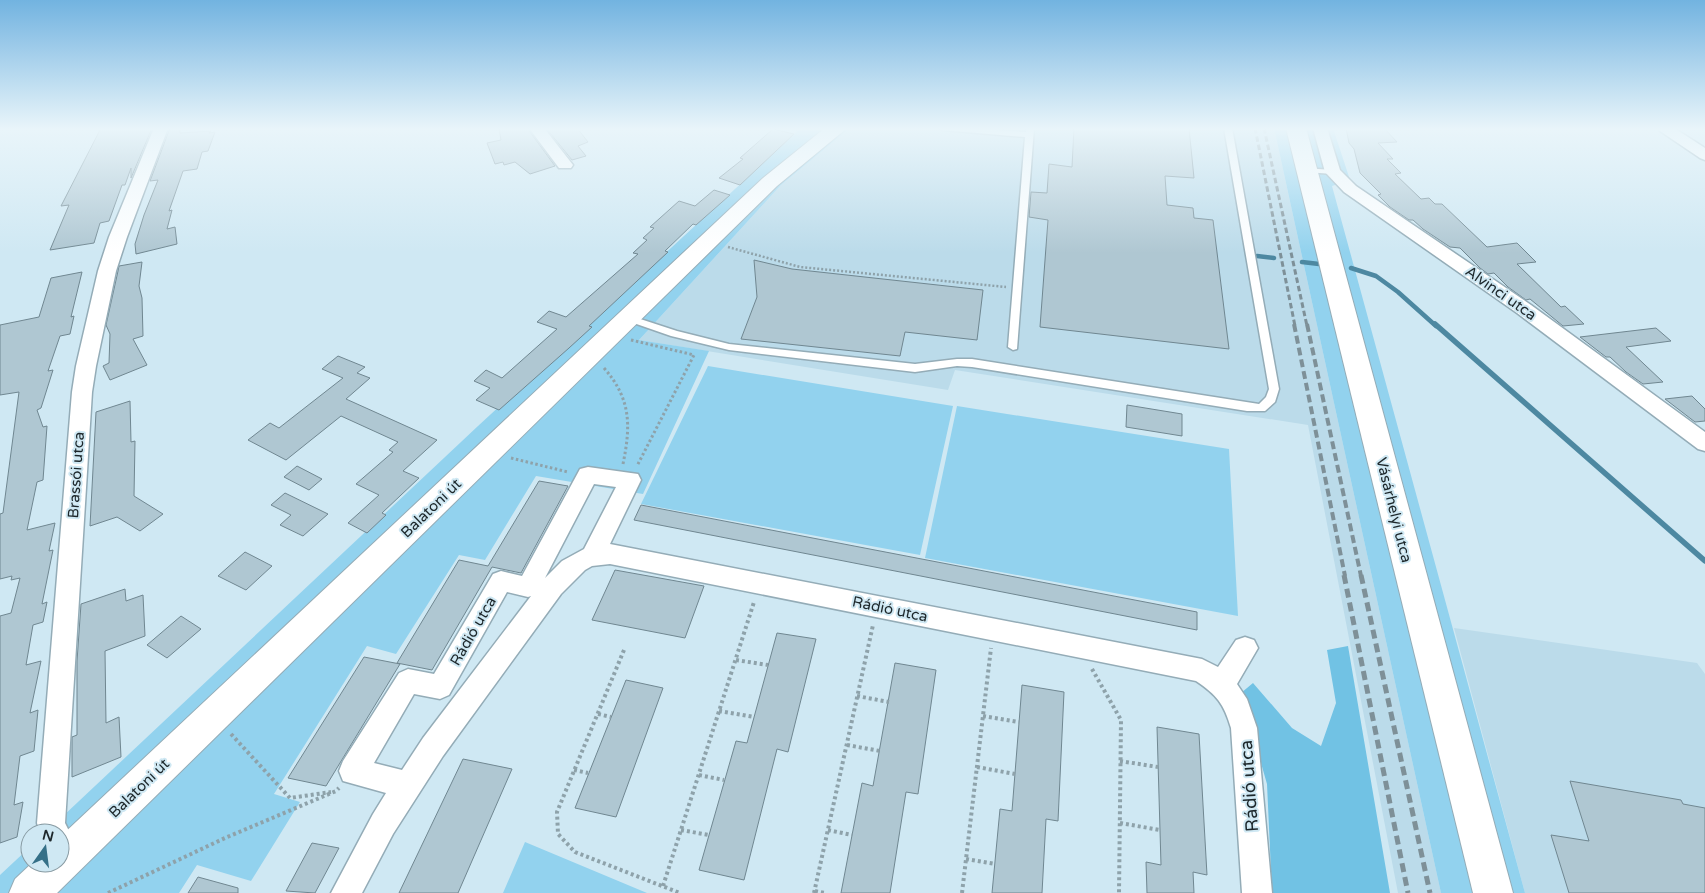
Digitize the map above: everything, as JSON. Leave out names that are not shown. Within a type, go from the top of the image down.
[{"type":"main road","name":"Balatoni út","points":[[70,834],[214,715],[591,355],[633,326],[770,182],[785,170]]},
{"type":"main road","name":"Vásárhelyi utca","points":[[1320,171],[1493,893]]},
{"type":"main road","name":"Balatoni út","points":[[29,893],[42,873]]},
{"type":"street","name":"Brassói utca","points":[[51,823],[82,392],[107,271],[118,237],[145,170]]},
{"type":"street","name":"Alvinci utca","points":[[1320,171],[1350,189],[1524,308],[1705,443]]},
{"type":"street","points":[[346,893],[383,824],[408,785],[520,628],[560,578],[581,561],[593,555],[625,479],[588,476],[532,578]]},
{"type":"street","name":"Rádió utca","points":[[593,555],[616,555],[634,558],[1202,671],[1222,684],[1238,708],[1244,728],[1257,893]]},
{"type":"street","name":"Rádió utca","points":[[440,687],[501,581],[528,587],[532,578],[560,578]]},
{"type":"street","points":[[1222,684],[1246,648]]},
{"type":"street","points":[[408,785],[345,782],[408,681],[472,694]]},
{"type":"lane","points":[[1012,347],[1028,170]]},
{"type":"lane","points":[[633,326],[729,347],[916,368],[954,362],[972,363],[1237,406],[1261,408],[1271,399],[1274,390],[1235,170]]},
{"type":"path","points":[[723,246],[800,267],[1016,288]]},
{"type":"path","points":[[625,479],[694,355],[633,326]]},
{"type":"path","points":[[591,355],[611,375],[627,406],[630,422],[625,479]]},
{"type":"path","points":[[491,451],[516,460],[588,476]]},
{"type":"path","points":[[663,886],[756,599]]},
{"type":"path","points":[[825,893],[815,892],[874,622]]},
{"type":"path","points":[[962,893],[991,647]]},
{"type":"path","points":[[1080,647],[1120,720],[1119,893]]},
{"type":"path","points":[[624,650],[557,812],[558,834],[575,852],[680,893]]},
{"type":"path","points":[[736,660],[768,665]]},
{"type":"path","points":[[857,696],[888,702]]},
{"type":"path","points":[[720,711],[754,717]]},
{"type":"path","points":[[598,714],[611,716]]},
{"type":"path","points":[[214,715],[290,798],[345,782]]},
{"type":"path","points":[[983,716],[1019,722]]},
{"type":"path","points":[[847,745],[880,751]]},
{"type":"path","points":[[1120,761],[1158,767]]},
{"type":"path","points":[[977,767],[1015,774]]},
{"type":"path","points":[[574,770],[588,772]]},
{"type":"path","points":[[699,775],[724,780]]},
{"type":"path","points":[[108,893],[345,782]]},
{"type":"path","points":[[1120,823],[1160,830]]},
{"type":"path","points":[[681,830],[709,836]]},
{"type":"path","points":[[828,830],[852,835]]},
{"type":"path","points":[[966,858],[995,864]]},
{"type":"shaded area","points":[[756,170],[800,170],[781,185],[639,340],[709,351],[643,494],[536,476],[485,560],[459,555],[396,654],[367,646],[274,794],[300,802],[251,881],[197,865],[179,893],[0,893],[0,875],[20,856],[20,873],[70,873],[70,823],[56,823],[478,426]]},
{"type":"shaded area","points":[[800,170],[1283,170],[1441,893],[1398,893],[1308,425],[955,370],[948,390],[639,340],[781,185]]},
{"type":"shaded area","points":[[1283,170],[1347,170],[1350,180],[1332,186],[1525,893],[1441,893]]},
{"type":"shaded area","points":[[708,366],[953,406],[920,555],[641,504]]},
{"type":"shaded area","points":[[957,406],[1229,449],[1238,616],[925,558]]},
{"type":"shaded area","points":[[1454,628],[1697,663],[1705,674],[1705,893],[1525,893]]},
{"type":"shaded area","points":[[1348,646],[1390,893],[1272,893],[1267,784],[1241,693],[1253,683],[1292,728],[1321,746],[1336,703],[1327,650]]},
{"type":"shaded area","points":[[525,842],[647,893],[503,893]]},
{"type":"building","points":[[80,170],[130,170],[125,185],[122,185],[109,221],[100,223],[94,243],[50,250],[69,205],[61,206]]},
{"type":"building","points":[[154,170],[192,170],[183,171],[169,211],[172,210],[167,229],[175,227],[177,244],[136,254],[135,244],[158,180],[150,181]]},
{"type":"building","points":[[525,170],[544,170],[530,174]]},
{"type":"building","points":[[730,170],[756,170],[740,185],[719,178]]},
{"type":"building","points":[[1049,170],[1193,170],[1194,178],[1165,176],[1167,205],[1193,208],[1194,218],[1213,220],[1229,349],[1040,327],[1048,220],[1029,217],[1031,192],[1047,193]]},
{"type":"building","points":[[1359,170],[1398,170],[1401,173],[1395,174],[1421,199],[1429,198],[1435,204],[1442,204],[1487,247],[1517,243],[1536,262],[1517,264],[1561,307],[1565,306],[1584,324],[1563,326],[1530,299],[1526,300],[1508,287],[1494,273],[1488,274],[1480,268],[1460,248],[1450,247],[1413,220],[1409,220],[1390,207],[1378,195],[1381,194],[1360,173]]},
{"type":"building","points":[[714,190],[730,195],[696,225],[693,224],[665,251],[668,252],[589,326],[592,327],[499,410],[476,400],[490,388],[474,381],[486,370],[502,378],[557,329],[537,322],[549,311],[566,317],[638,254],[633,253],[647,240],[643,238],[654,228],[650,227],[679,201],[695,206]]},
{"type":"building","points":[[754,260],[792,269],[983,290],[977,340],[905,332],[900,356],[741,339],[757,297]]},
{"type":"building","points":[[142,262],[139,286],[142,298],[143,336],[133,339],[147,365],[110,380],[103,366],[109,363],[110,334],[106,325],[119,266]]},
{"type":"building","points":[[82,272],[71,317],[74,316],[70,334],[60,336],[48,371],[53,370],[41,408],[37,410],[43,427],[47,426],[43,480],[37,482],[27,530],[55,523],[49,551],[53,550],[42,604],[47,602],[43,622],[33,625],[26,665],[41,661],[30,713],[38,710],[34,751],[20,756],[14,805],[23,802],[17,837],[0,843],[0,616],[11,613],[20,578],[11,580],[12,576],[0,579],[0,514],[3,513],[19,392],[0,395],[0,325],[39,317],[51,278]]},
{"type":"building","points":[[1656,328],[1671,341],[1626,347],[1663,382],[1643,384],[1610,357],[1606,357],[1580,337]]},
{"type":"building","points":[[338,356],[365,367],[357,373],[370,378],[346,399],[437,440],[403,471],[419,478],[382,513],[386,515],[367,533],[348,523],[379,495],[356,484],[393,452],[389,450],[398,442],[341,416],[286,460],[248,440],[270,423],[279,428],[343,378],[322,369]]},
{"type":"building","points":[[1692,396],[1705,409],[1705,421],[1695,422],[1665,399]]},
{"type":"building","points":[[130,401],[131,442],[135,441],[134,496],[163,514],[140,531],[117,517],[90,526],[96,412]]},
{"type":"building","points":[[1127,405],[1182,414],[1182,436],[1126,427]]},
{"type":"building","points":[[297,466],[322,479],[309,490],[284,477]]},
{"type":"building","points":[[539,481],[568,486],[521,573],[492,567],[432,670],[397,663],[459,560],[488,566]]},
{"type":"building","points":[[285,493],[328,514],[303,536],[280,525],[291,515],[271,505]]},
{"type":"building","points":[[641,505],[1197,612],[1197,630],[634,520]]},
{"type":"building","points":[[245,552],[272,566],[246,590],[218,576]]},
{"type":"building","points":[[615,570],[704,586],[685,638],[592,620]]},
{"type":"building","points":[[125,589],[126,601],[143,595],[145,636],[105,651],[106,723],[119,717],[121,757],[72,777],[72,737],[77,735],[77,661],[81,604]]},
{"type":"building","points":[[181,616],[201,629],[167,658],[147,645]]},
{"type":"building","points":[[777,633],[816,639],[788,752],[777,749],[744,880],[699,870],[736,741],[747,743]]},
{"type":"building","points":[[364,657],[400,664],[326,786],[288,778]]},
{"type":"building","points":[[895,663],[936,670],[918,794],[906,792],[890,893],[841,893],[862,783],[873,786]]},
{"type":"building","points":[[626,680],[663,688],[616,817],[575,808]]},
{"type":"building","points":[[1022,685],[1064,692],[1058,821],[1046,819],[1042,893],[992,893],[1000,809],[1012,811]]},
{"type":"building","points":[[1157,727],[1199,734],[1207,875],[1193,872],[1194,893],[1147,893],[1146,862],[1161,865]]},
{"type":"building","points":[[463,759],[512,769],[458,893],[399,893]]},
{"type":"building","points":[[1570,781],[1681,800],[1683,804],[1705,808],[1705,893],[1569,893],[1551,835],[1589,841]]},
{"type":"building","points":[[312,843],[339,848],[315,893],[286,891]]},
{"type":"building","points":[[198,877],[238,888],[238,893],[188,893]]},
{"type":"waterway","points":[[1257,256],[1274,258]]},
{"type":"waterway","points":[[1302,262],[1319,264]]},
{"type":"waterway","points":[[1351,268],[1376,276],[1398,292],[1436,326]]},
{"type":"waterway","points":[[1435,324],[1705,561]]},
{"type":"railway","points":[[1263,170],[1295,326]]},
{"type":"railway","points":[[1273,170],[1307,326]]},
{"type":"railway","points":[[1294,324],[1345,576]]},
{"type":"railway","points":[[1307,324],[1361,576]]},
{"type":"railway","points":[[1344,575],[1408,893]]},
{"type":"railway","points":[[1361,575],[1430,893]]}]
